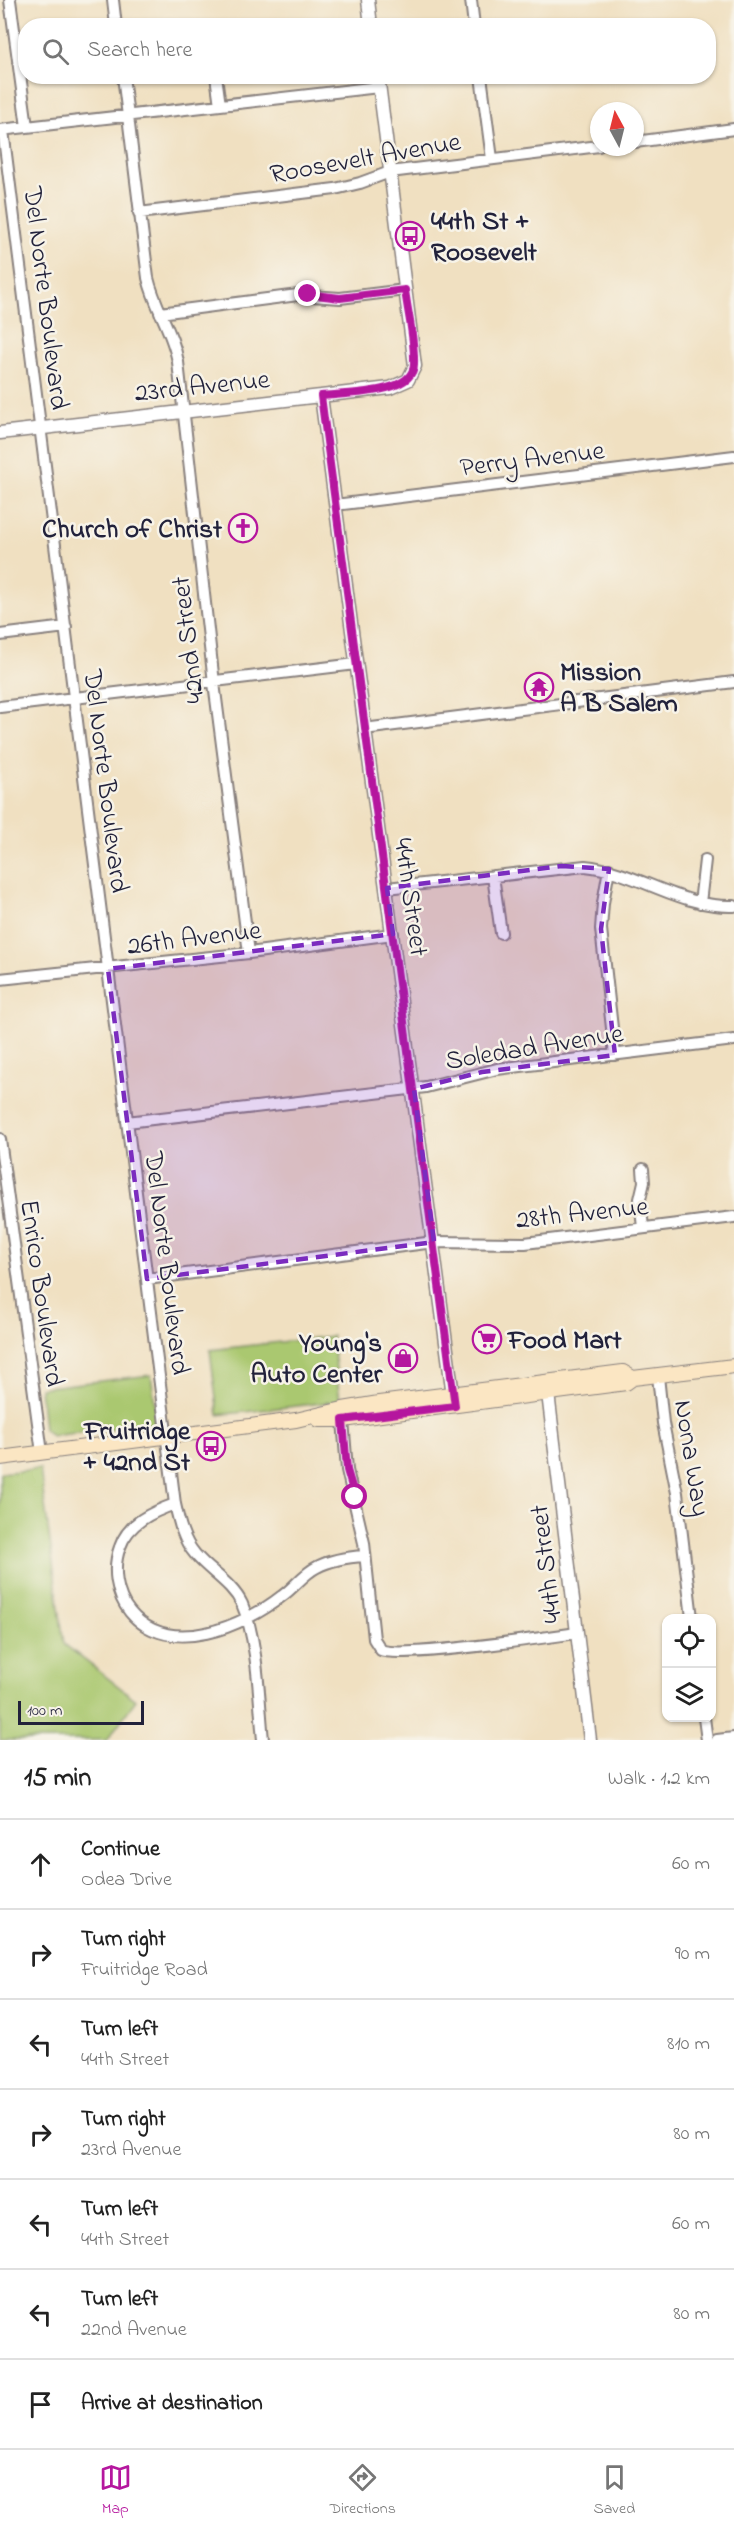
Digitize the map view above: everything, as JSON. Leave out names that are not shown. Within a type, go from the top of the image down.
[{"type":"main road","points":[[296,1420],[343,1420],[454,1400],[548,1387],[623,1372],[633,1378],[734,1366]]},
{"type":"main road","points":[[0,1458],[296,1420],[343,1409],[454,1400]]},
{"type":"street","points":[[10,0],[18,60]]},
{"type":"street","points":[[113,0],[115,18]]},
{"type":"street","points":[[368,0],[370,18]]},
{"type":"street","points":[[471,0],[473,18]]},
{"type":"street","points":[[21,84],[27,127]]},
{"type":"street","name":"42nd Street","points":[[124,84],[148,278],[176,353],[214,683],[249,953]]},
{"type":"street","points":[[217,84],[220,105]]},
{"type":"street","points":[[2,130],[220,105],[364,84]]},
{"type":"street","points":[[160,313],[298,295],[340,298],[405,290],[378,84]]},
{"type":"street","points":[[482,84],[492,159]]},
{"type":"street","points":[[644,140],[734,129]]},
{"type":"street","name":"Del Norte Boulevard","points":[[2,130],[167,1437]]},
{"type":"street","name":"Roosevelt Avenue","points":[[140,213],[335,189],[390,172],[590,147]]},
{"type":"street","name":"23rd Avenue","points":[[0,433],[390,388],[408,380],[415,366],[405,290]]},
{"type":"street","name":"44th Street","points":[[321,396],[454,1400]]},
{"type":"street","name":"Perry Avenue","points":[[335,505],[734,456]]},
{"type":"street","points":[[0,634],[66,627]]},
{"type":"street","points":[[0,707],[214,683],[356,664]]},
{"type":"street","points":[[364,729],[734,682]]},
{"type":"street","points":[[700,903],[705,860]]},
{"type":"street","points":[[387,888],[574,866],[609,869],[700,903],[734,906]]},
{"type":"street","points":[[609,869],[601,930],[615,1054]]},
{"type":"street","points":[[493,876],[501,933]]},
{"type":"street","name":"26th Avenue","points":[[0,979],[249,953],[393,934]]},
{"type":"street","name":"Soledad Avenue","points":[[127,1122],[426,1087],[482,1072],[734,1040]]},
{"type":"street","name":"Enrico Boulevard","points":[[0,1139],[42,1453]]},
{"type":"street","points":[[643,1169],[644,1182],[640,1199],[643,1228]]},
{"type":"street","name":"28th Avenue","points":[[147,1279],[434,1242],[525,1243],[734,1217]]},
{"type":"street","name":"Nona Way","points":[[658,1376],[663,1423],[677,1493],[692,1614]]},
{"type":"street","name":"44th Street","points":[[548,1387],[590,1740]]},
{"type":"street","points":[[343,1420],[347,1470],[360,1522],[374,1639],[378,1647],[385,1652],[438,1650],[578,1633]]},
{"type":"street","points":[[167,1437],[175,1504],[184,1535],[194,1553],[231,1587],[242,1603],[247,1619],[263,1740]]},
{"type":"street","points":[[175,1504],[147,1515],[134,1525],[119,1548],[116,1579],[126,1605],[137,1619],[153,1630],[173,1635],[194,1635],[247,1619],[283,1596],[304,1575],[319,1566],[336,1559],[365,1556]]},
{"type":"street","points":[[705,1722],[707,1740]]},
{"type":"street","points":[[717,1740],[734,1738]]},
{"type":"highlighted area","points":[[562,866],[609,869],[601,929],[615,1055],[482,1072],[414,1089],[434,1242],[147,1279],[108,969],[393,934],[387,888]]},
{"type":"green space","points":[[332,1336],[340,1401],[218,1415],[210,1350]]},
{"type":"green space","points":[[151,1375],[157,1418],[153,1424],[51,1436],[44,1429],[40,1388]]},
{"type":"green space","points":[[40,1469],[64,1644],[136,1700],[107,1740],[0,1740],[0,1473]]},
{"type":"place","name":"44th St + Roosevelt","points":[[410,236]]},
{"type":"place","name":"Church of Christ","points":[[243,528]]},
{"type":"place","name":"Mission A B Salem","points":[[539,687]]},
{"type":"place","name":"Food Mart","points":[[487,1339]]},
{"type":"place","name":"Young's Auto Center","points":[[403,1358]]},
{"type":"place","name":"Fruitridge + 42nd St","points":[[211,1446]]},
{"type":"route","points":[[308,294],[340,298],[405,290],[415,366],[408,380],[390,388],[321,396],[455,1406],[343,1420],[347,1470],[355,1497]]}]
